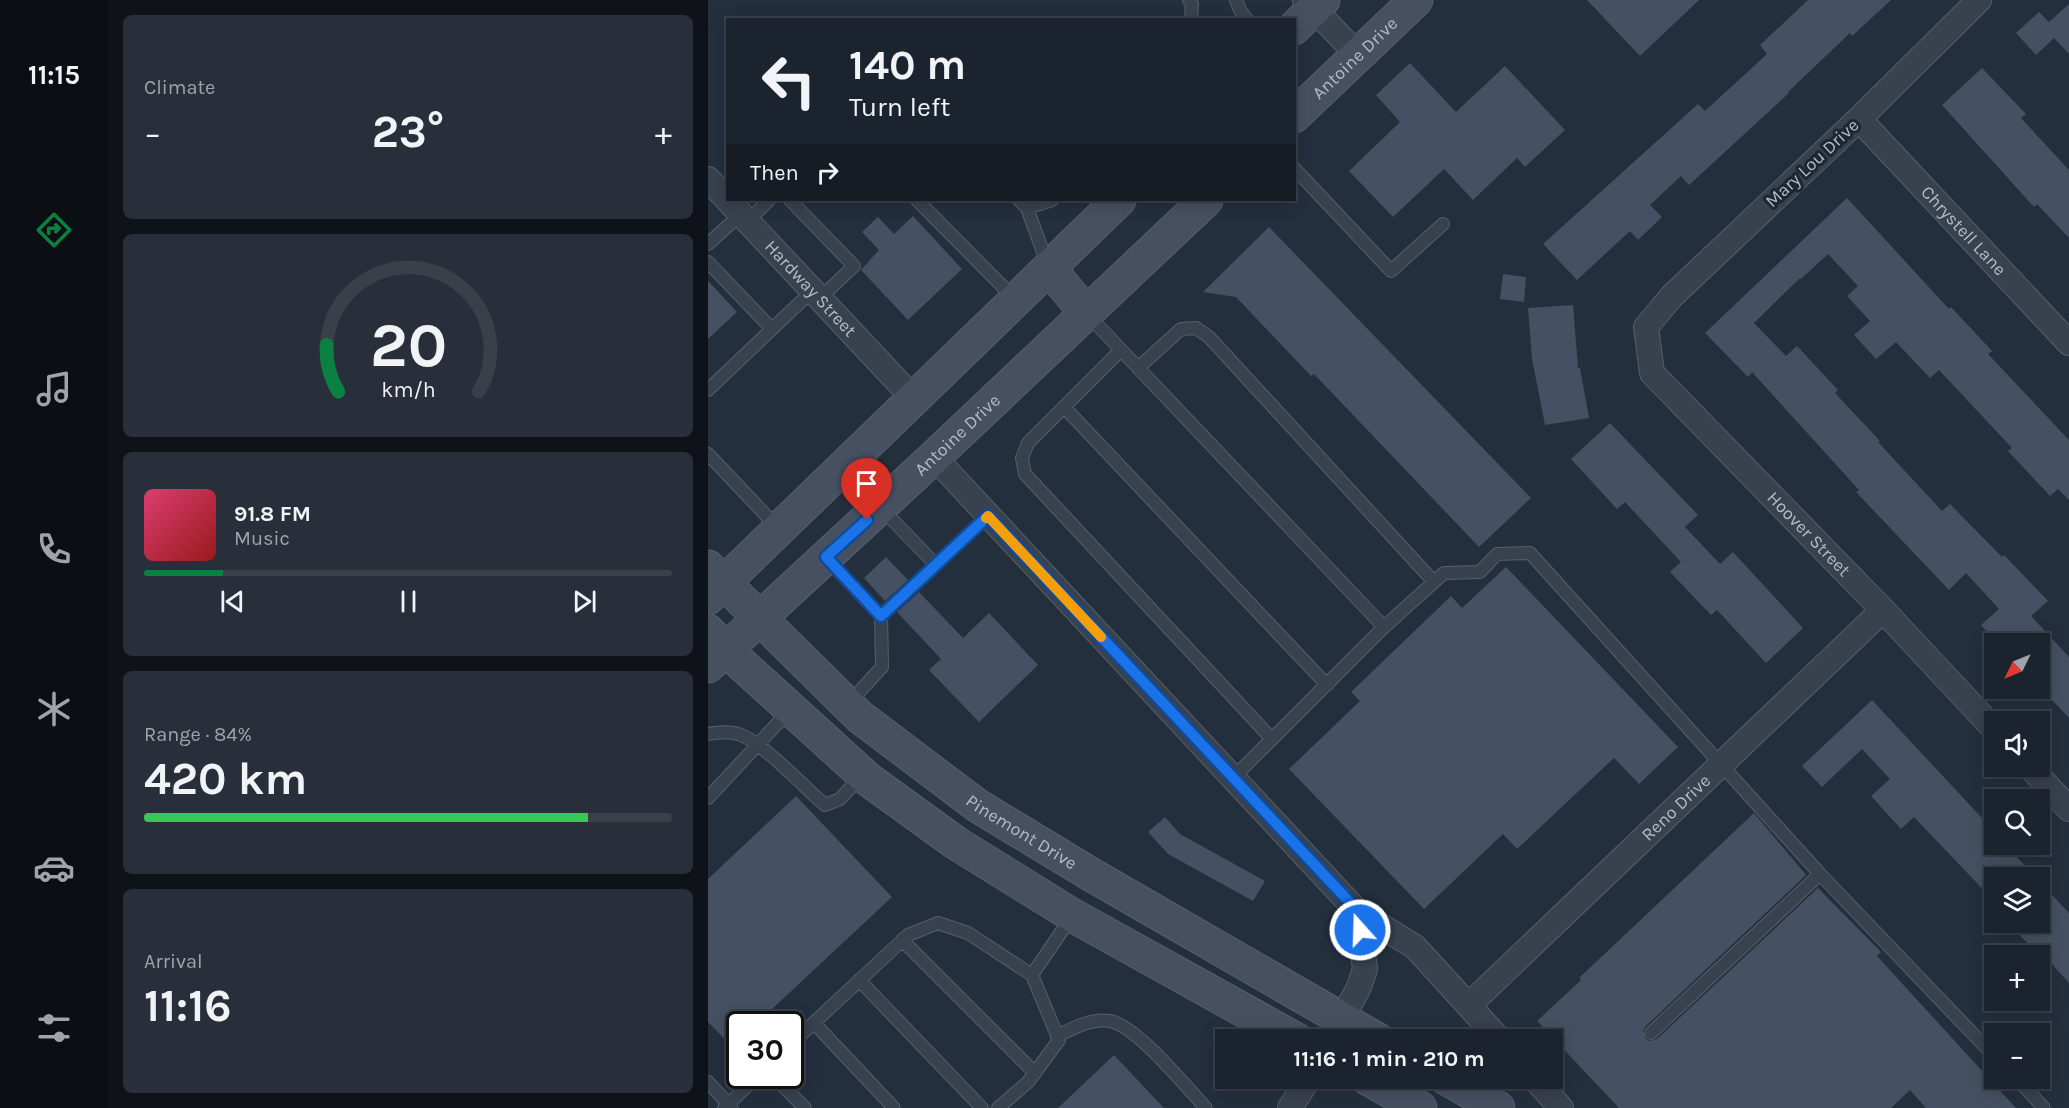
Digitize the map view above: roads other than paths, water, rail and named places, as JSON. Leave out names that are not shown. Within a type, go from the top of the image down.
[{"type":"main road","name":"Antoine Drive","points":[[1296,114],[1416,0]]},
{"type":"main road","points":[[713,583],[779,529],[1118,201]]},
{"type":"main road","name":"Antoine Drive","points":[[714,649],[760,618],[1205,201]]},
{"type":"main road","points":[[1049,268],[1086,313]]},
{"type":"main road","name":"Pinemont Drive","points":[[713,583],[760,618],[860,717],[978,806],[1337,1029]]},
{"type":"main road","points":[[714,649],[791,709],[863,775],[956,843],[1072,915],[1277,1029]]},
{"type":"main road","points":[[1072,915],[1092,875]]},
{"type":"main road","points":[[1386,1089],[1420,1108]]},
{"type":"main road","points":[[1465,1089],[1498,1108]]},
{"type":"street","name":"Mary Lou Drive","points":[[1646,327],[1672,296],[1859,119],[1979,0]]},
{"type":"street","points":[[1309,9],[1358,55]]},
{"type":"street","name":"Chrystell Lane","points":[[1859,119],[2069,343]]},
{"type":"street","name":"Hardway Street","points":[[708,179],[726,198]]},
{"type":"street","name":"Hardway Street","points":[[729,201],[914,399]]},
{"type":"street","name":"Hoover Street","points":[[1646,327],[1652,373],[1883,610],[1984,718]]},
{"type":"street","points":[[934,457],[1232,779],[1357,910],[1415,947],[1490,1029]]},
{"type":"street","name":"Reno Drive","points":[[1469,1005],[1883,610]]},
{"type":"street","points":[[2039,777],[2069,809]]},
{"type":"street","points":[[1337,1029],[1359,987],[1365,969],[1357,910]]},
{"type":"street","points":[[1290,1108],[1302,1089]]},
{"type":"street","points":[[1544,1089],[1561,1108]]},
{"type":"lane","points":[[1189,0],[1192,4],[1191,18]]},
{"type":"lane","points":[[1236,0],[1246,18]]},
{"type":"lane","points":[[1296,170],[1391,271],[1443,224]]},
{"type":"lane","points":[[708,244],[768,201]]},
{"type":"lane","points":[[708,390],[772,329],[854,266],[791,201]]},
{"type":"lane","points":[[918,201],[1016,300]]},
{"type":"lane","points":[[1045,201],[1023,204],[1049,268]]},
{"type":"lane","points":[[708,262],[772,329]]},
{"type":"lane","points":[[1086,313],[1384,627]]},
{"type":"lane","points":[[1138,368],[1182,329],[1196,328],[1209,338],[1434,582]]},
{"type":"lane","points":[[1121,351],[1028,443],[1022,459],[1025,474],[1272,739]]},
{"type":"lane","points":[[1064,408],[1327,685]]},
{"type":"lane","points":[[708,453],[779,529]]},
{"type":"lane","points":[[880,507],[936,565]]},
{"type":"lane","points":[[881,616],[988,516]]},
{"type":"lane","points":[[1232,779],[1384,627],[1444,573],[1480,572],[1497,554],[1530,553],[1720,766],[1984,1045]]},
{"type":"lane","points":[[826,557],[881,616],[882,667],[847,705]]},
{"type":"lane","points":[[708,798],[791,709]]},
{"type":"lane","points":[[708,734],[719,732],[741,735],[758,746],[825,805],[840,799],[863,775]]},
{"type":"lane","points":[[1651,1033],[1820,874]]},
{"type":"lane","points":[[1032,975],[1072,915]]},
{"type":"lane","points":[[804,1032],[908,934],[938,923],[968,933],[1032,975],[1059,1041],[1028,1082],[998,1108]]},
{"type":"lane","points":[[902,940],[1035,1073]]},
{"type":"lane","points":[[859,980],[982,1108]]},
{"type":"lane","points":[[1057,1036],[1085,1023],[1108,1020],[1122,1024],[1139,1038],[1206,1108]]},
{"type":"lane","points":[[814,1023],[894,1108]]},
{"type":"lane","points":[[708,1082],[728,1106],[745,1089]]},
{"type":"lane","points":[[786,1089],[805,1108]]},
{"type":"lane","points":[[2026,1089],[2044,1108]]}]
